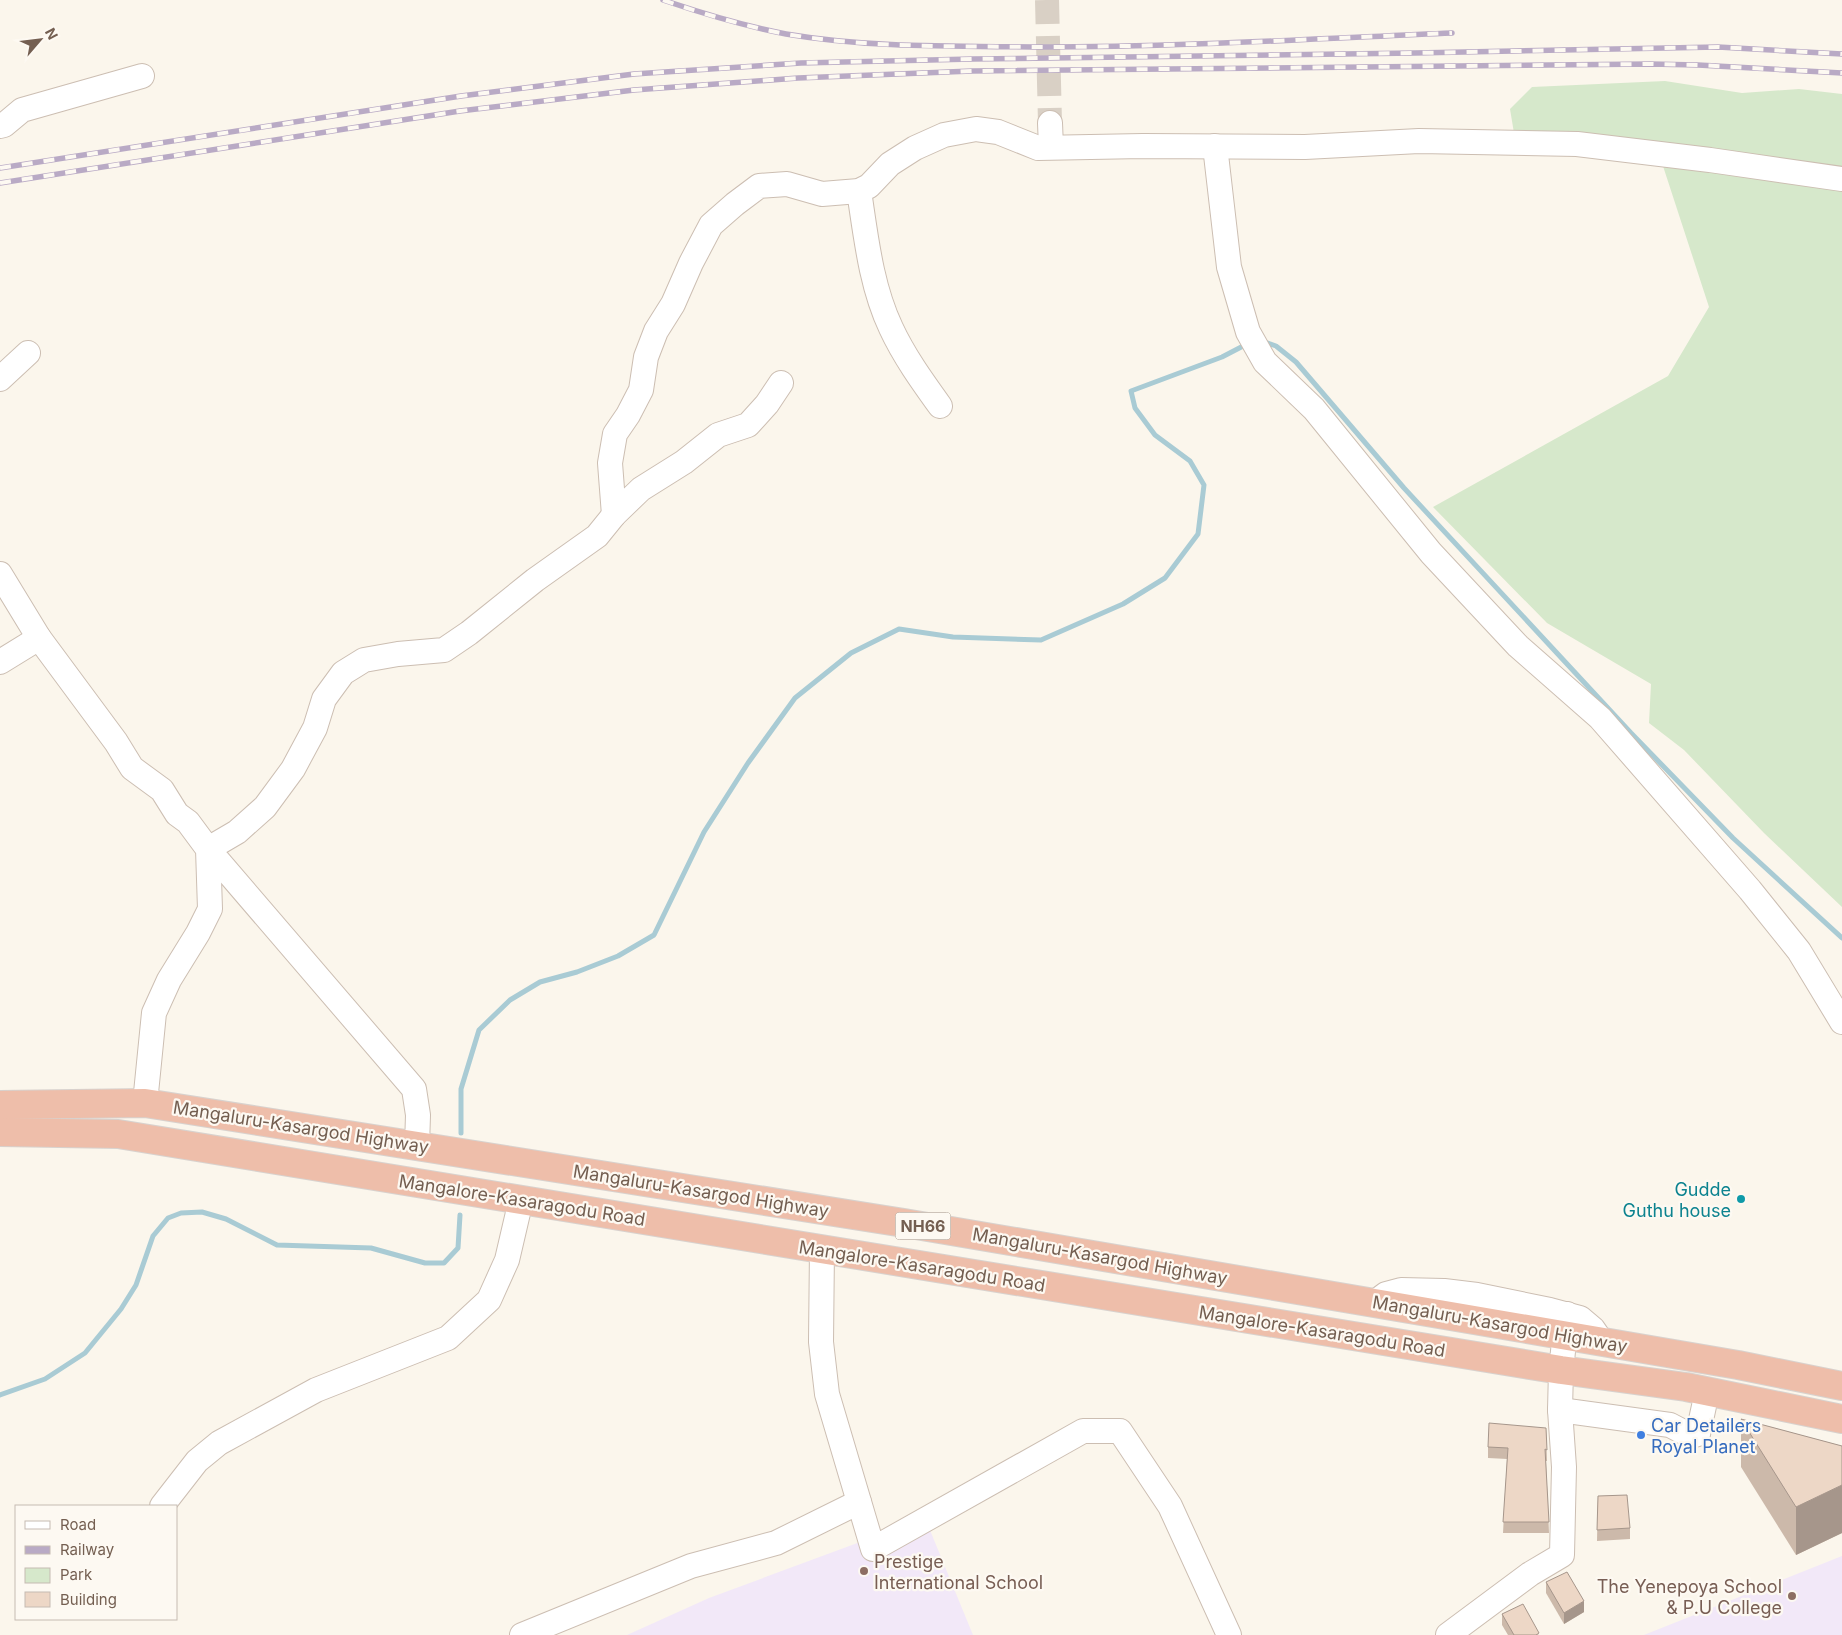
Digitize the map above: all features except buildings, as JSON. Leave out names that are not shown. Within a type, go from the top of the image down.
[{"type":"highway","name":"Mangaluru-Kasargod Highway","points":[[0,1106],[145,1103],[904,1223],[1374,1303],[1566,1325],[1602,1342],[1738,1365],[1842,1386]]},
{"type":"highway","name":"Mangalore-Kasaragodu Road","points":[[0,1132],[118,1134],[1561,1370],[1707,1392],[1842,1419]]},
{"type":"street","points":[[0,126],[4,125],[22,110],[142,76]]},
{"type":"street","points":[[1050,123],[1051,147]]},
{"type":"street","points":[[614,515],[610,463],[615,434],[628,415],[641,390],[646,358],[656,331],[673,304],[691,263],[711,226],[735,204],[759,186],[787,184],[822,194],[859,191],[869,186],[896,160],[915,148],[944,135],[976,129],[998,132],[1038,148],[1305,147],[1418,141],[1577,144],[1710,160],[1842,179]]},
{"type":"street","points":[[1215,146],[1229,266],[1253,341],[1265,362],[1314,409],[1431,553],[1518,646],[1600,718],[1750,890],[1799,951],[1842,1022]]},
{"type":"street","points":[[859,191],[875,284],[890,328],[914,370],[940,406]]},
{"type":"street","points":[[0,379],[28,354]]},
{"type":"street","points":[[208,849],[237,832],[265,807],[293,769],[315,728],[324,699],[343,673],[364,660],[398,654],[444,650],[470,633],[535,580],[598,536],[614,515],[641,489],[684,462],[718,435],[748,425],[767,404],[781,383]]},
{"type":"street","points":[[0,574],[39,638],[116,742],[132,768],[162,790],[177,814],[188,822],[208,849],[414,1089],[418,1115],[417,1146]]},
{"type":"street","points":[[0,662],[39,638]]},
{"type":"street","points":[[145,1103],[154,1013],[169,980],[198,933],[210,909],[208,849]]},
{"type":"street","points":[[163,1505],[197,1461],[219,1443],[316,1390],[448,1338],[489,1300],[507,1260],[521,1200]]},
{"type":"street","points":[[822,1249],[820,1342],[827,1394],[873,1549],[1084,1431],[1120,1431],[1170,1506],[1230,1635]]},
{"type":"street","points":[[1448,1635],[1530,1574],[1562,1555],[1564,1467],[1560,1410],[1561,1370],[1566,1325]]},
{"type":"street","points":[[1560,1410],[1670,1425],[1692,1436],[1698,1434],[1707,1392]]},
{"type":"street","points":[[522,1635],[691,1566],[776,1543],[859,1502]]},
{"type":"shaded area","name":"Prestige International School","points":[[925,1518],[973,1635],[627,1635],[709,1598]]},
{"type":"shaded area","name":"The Yenepoya School & P.U College","points":[[1842,1556],[1842,1635],[1644,1635]]},
{"type":"green space","points":[[1665,81],[1742,93],[1799,89],[1842,94],[1842,907],[1764,833],[1684,750],[1649,723],[1651,684],[1547,623],[1433,507],[1668,376],[1709,307],[1662,163],[1517,151],[1510,109],[1532,87]]},
{"type":"waterway","points":[[1262,341],[1276,346],[1296,362],[1404,488],[1631,733],[1733,838],[1842,938]]},
{"type":"waterway","points":[[461,1133],[461,1089],[479,1030],[510,1000],[540,982],[577,972],[618,956],[654,935],[704,832],[748,763],[795,698],[851,653],[899,629],[953,637],[1041,640],[1123,604],[1165,578],[1198,534],[1204,485],[1190,461],[1155,435],[1135,408],[1131,391],[1222,357],[1247,344]]},
{"type":"waterway","points":[[0,1395],[45,1379],[85,1353],[121,1309],[136,1285],[153,1236],[168,1218],[181,1213],[202,1212],[226,1219],[277,1245],[371,1248],[425,1263],[444,1263],[458,1248],[460,1215]]},
{"type":"tunnel","points":[[1047,0],[1050,123]]},
{"type":"railway","points":[[663,0],[724,19],[786,34],[817,39],[880,44],[1037,47],[1141,46],[1452,33]]},
{"type":"railway","points":[[0,168],[461,96],[634,74],[801,63],[1718,47],[1842,54]]},
{"type":"railway","points":[[0,183],[460,111],[634,90],[798,78],[972,71],[1650,64],[1842,73]]},
{"type":"place","name":"Gudde Guthu house","points":[[1741,1199]]},
{"type":"place","name":"Car Detailers Royal Planet","points":[[1641,1435]]},
{"type":"place","name":"Prestige International School","points":[[864,1571]]},
{"type":"place","name":"The Yenepoya School & P.U College","points":[[1792,1596]]}]
